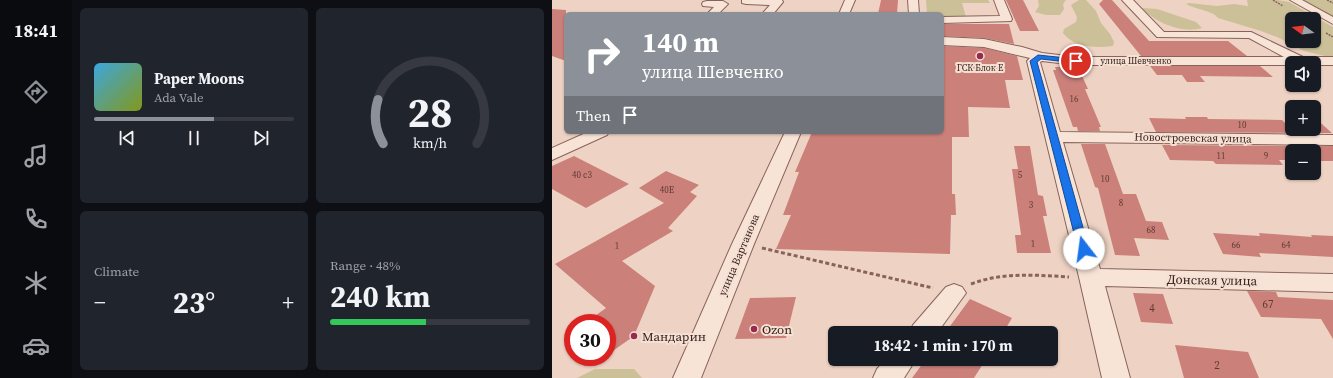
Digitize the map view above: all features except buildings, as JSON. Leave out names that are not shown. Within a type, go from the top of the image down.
[{"type":"street","points":[[748,0],[746,2],[778,2],[769,12]]},
{"type":"street","points":[[845,12],[850,0]]},
{"type":"street","points":[[913,0],[914,12]]},
{"type":"street","points":[[944,20],[1007,19],[999,0]]},
{"type":"street","points":[[1127,0],[1161,35],[1251,35],[1291,56]]},
{"type":"street","points":[[1295,0],[1333,21]]},
{"type":"street","points":[[707,4],[723,4],[714,12]]},
{"type":"street","name":"улица Шевченко","points":[[944,41],[984,43],[1022,51],[1040,57],[1076,61],[1285,62]]},
{"type":"street","points":[[1040,57],[1034,61],[1116,378]]},
{"type":"street","name":"улица Шевченко","points":[[1321,62],[1333,62]]},
{"type":"street","points":[[552,155],[597,134]]},
{"type":"street","name":"улица Вартанова","points":[[687,378],[743,244],[792,134]]},
{"type":"street","name":"Новостроевская улица","points":[[1053,137],[1333,140]]},
{"type":"street","name":"Донская улица","points":[[1091,277],[1333,283]]},
{"type":"street","points":[[928,326],[954,293]]},
{"type":"street","points":[[887,378],[896,366]]},
{"type":"path","points":[[1327,0],[1333,3]]},
{"type":"path","points":[[743,244],[954,293],[983,279],[1010,275],[1091,277]]},
{"type":"shaded area","points":[[926,0],[988,0],[990,3],[962,3],[966,17],[944,18],[944,12],[927,12]]},
{"type":"shaded area","points":[[1038,0],[1066,0],[1063,4],[1064,9],[1060,15],[1046,15],[1035,12],[1039,6]]},
{"type":"shaded area","points":[[1079,0],[1086,0],[1096,11],[1101,23],[1110,34],[1114,42],[1113,46],[1086,46],[1073,42],[1063,33],[1064,29],[1076,22],[1077,17],[1071,5]]},
{"type":"shaded area","points":[[1247,0],[1278,0],[1289,2],[1307,12],[1285,12],[1285,41],[1261,31],[1218,18],[1212,13],[1186,4],[1217,6],[1234,4],[1248,6]]},
{"type":"shaded area","points":[[1303,0],[1333,0],[1333,16]]},
{"type":"shaded area","points":[[1142,8],[1157,9],[1196,22],[1202,28],[1186,30],[1170,26],[1154,18]]},
{"type":"shaded area","points":[[1321,20],[1333,27],[1333,58],[1304,51],[1298,48],[1321,48]]},
{"type":"shaded area","points":[[595,369],[634,369],[642,378],[577,378]]},
{"type":"place","name":"ГСК Блок Е","points":[[980,56]]},
{"type":"place","name":"Ozon","points":[[754,329]]},
{"type":"place","name":"Мандарин","points":[[634,336]]},
{"type":"route","points":[[1076,61],[1056,60],[1040,57],[1034,61],[1084,249]]}]
